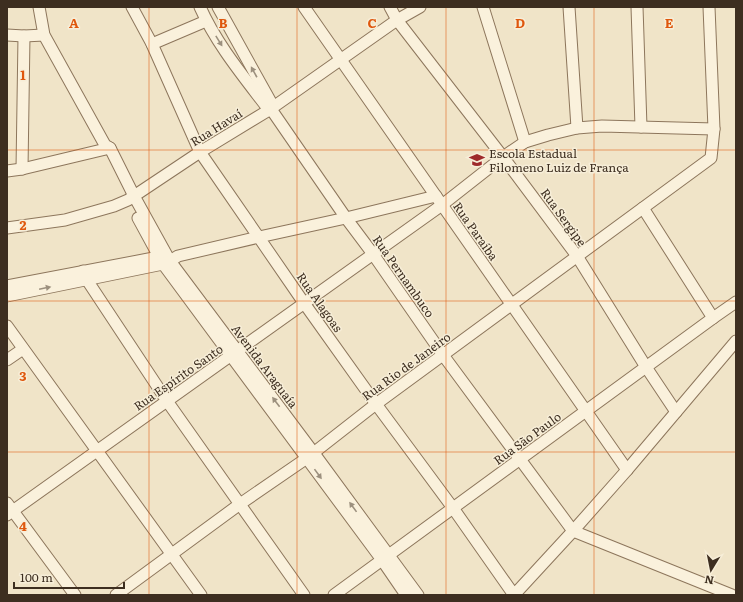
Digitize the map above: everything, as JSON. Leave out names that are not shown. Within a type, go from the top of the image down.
[{"type":"street","name":"Avenida Araguaía","points":[[39,7],[44,35],[107,148],[131,198],[168,258],[234,353],[385,558],[399,578],[406,595]]},
{"type":"street","name":"Rua Alagoas","points":[[132,7],[152,44],[200,152],[304,303],[453,508],[514,595]]},
{"type":"street","name":"Rua Pernambuco","points":[[200,7],[206,21],[231,60],[272,109],[346,218],[373,254],[443,355],[573,531]]},
{"type":"street","name":"Rua Pernambuco","points":[[218,7],[272,109]]},
{"type":"street","name":"Rua Paraíba","points":[[304,7],[627,470]]},
{"type":"street","name":"Rua Sergipe","points":[[390,7],[397,20],[577,256],[676,412]]},
{"type":"street","name":"Rua Havaí","points":[[7,228],[65,220],[114,206],[131,198],[200,152],[272,109],[340,59],[397,20],[420,7]]},
{"type":"street","points":[[483,7],[525,142]]},
{"type":"street","points":[[569,7],[577,128]]},
{"type":"street","points":[[637,7],[641,127]]},
{"type":"street","points":[[709,7],[714,129]]},
{"type":"street","points":[[152,44],[206,21]]},
{"type":"street","points":[[7,35],[44,35]]},
{"type":"street","points":[[22,169],[24,36]]},
{"type":"street","name":"Rua Espírito Santo","points":[[9,509],[97,451],[373,254],[439,200],[525,142],[577,128],[602,126],[714,129]]},
{"type":"street","name":"Rua Rio de Janeiro","points":[[116,595],[240,504],[310,455],[376,404],[711,158],[714,129]]},
{"type":"street","points":[[7,171],[22,169],[107,148]]},
{"type":"street","points":[[7,296],[85,275],[168,258],[259,236],[439,200]]},
{"type":"street","points":[[643,208],[713,318]]},
{"type":"street","points":[[7,286],[85,275]]},
{"type":"street","points":[[85,275],[167,401],[304,595]]},
{"type":"street","name":"Rua São Paulo","points":[[334,595],[646,366],[736,302]]},
{"type":"street","points":[[7,326],[201,595]]},
{"type":"street","points":[[514,595],[627,470],[736,341]]},
{"type":"street","points":[[7,360],[23,349]]},
{"type":"street","points":[[9,509],[75,595]]},
{"type":"street","points":[[573,531],[706,591],[732,595]]},
{"type":"street","name":"Avenida Araguaía","points":[[399,578],[418,595]]},
{"type":"place","name":"Escola Estadual Filomeno Luiz de França","points":[[477,160]]}]
